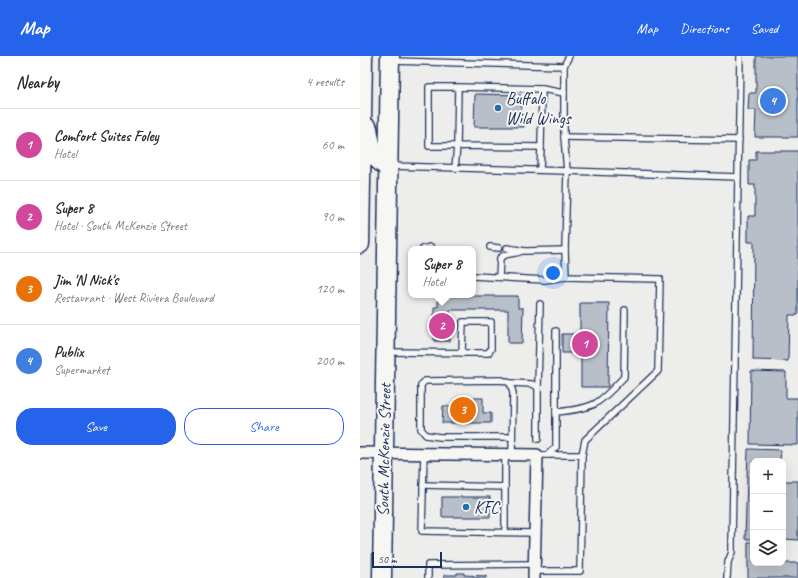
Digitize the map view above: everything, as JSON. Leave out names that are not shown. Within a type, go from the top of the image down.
[{"type":"main road","points":[[360,244],[360,166],[363,56]]},
{"type":"main road","name":"South McKenzie Street","points":[[382,578],[390,59]]},
{"type":"main road","points":[[362,89],[371,144],[377,158],[383,165],[388,166]]},
{"type":"main road","name":"South McKenzie Street","points":[[360,166],[370,169],[378,179],[381,191],[386,321]]},
{"type":"street","points":[[360,453],[542,455],[535,532],[534,571]]},
{"type":"lane","points":[[566,277],[565,250],[567,171],[564,137],[564,66],[569,56]]},
{"type":"lane","points":[[728,578],[728,562],[732,548],[740,56]]},
{"type":"lane","points":[[390,59],[564,66]]},
{"type":"lane","points":[[541,147],[429,146],[429,87],[542,89],[564,93]]},
{"type":"lane","points":[[455,168],[458,87]]},
{"type":"lane","points":[[540,170],[542,89]]},
{"type":"lane","points":[[564,137],[739,140]]},
{"type":"lane","points":[[388,166],[738,177]]},
{"type":"lane","points":[[490,247],[499,248]]},
{"type":"lane","points":[[507,248],[522,251],[565,250]]},
{"type":"lane","points":[[499,277],[500,258],[505,254],[516,254],[522,251]]},
{"type":"lane","points":[[476,276],[545,280],[566,277],[660,279],[658,371],[585,440],[582,455],[580,578]]},
{"type":"lane","points":[[538,439],[540,304]]},
{"type":"lane","points":[[556,412],[572,410],[595,404],[624,377],[625,310]]},
{"type":"lane","points":[[386,352],[462,353],[488,353],[491,349],[491,322],[463,322],[462,353]]},
{"type":"lane","points":[[542,455],[556,447],[556,331]]},
{"type":"lane","points":[[512,437],[440,437],[426,435],[421,429],[421,385],[425,381],[502,380],[510,383],[532,384],[538,388]]},
{"type":"lane","points":[[505,531],[505,486],[512,437],[513,393],[510,383]]},
{"type":"lane","points":[[424,454],[422,532],[535,532]]},
{"type":"lane","points":[[542,455],[582,455]]},
{"type":"lane","points":[[423,485],[505,486]]},
{"type":"lane","points":[[428,578],[428,565],[534,571],[580,571]]},
{"type":"building","points":[[756,56],[798,56],[798,137],[755,137],[756,110],[748,110],[749,93],[756,93]]},
{"type":"building","name":"Buffalo Wild Wings","points":[[475,94],[521,95],[521,120],[524,121],[524,127],[474,127]]},
{"type":"building","points":[[756,151],[798,151],[798,315],[789,315],[788,361],[753,360],[754,242],[748,242],[748,216],[755,216],[755,185],[749,185],[749,160],[756,160]]},
{"type":"building","points":[[518,296],[518,308],[523,308],[522,343],[508,343],[508,310],[450,310],[450,341],[434,341],[434,307],[438,307],[438,298]]},
{"type":"building","points":[[580,303],[609,303],[608,387],[581,387],[581,353],[562,353],[562,334],[580,334]]},
{"type":"building","points":[[751,371],[786,372],[786,398],[798,398],[798,445],[750,444]]},
{"type":"building","points":[[456,398],[483,398],[483,413],[491,413],[491,423],[442,423],[443,406],[456,406]]},
{"type":"building","points":[[748,449],[781,450],[780,458],[750,458],[750,539],[745,539]]},
{"type":"building","points":[[786,481],[798,481],[798,540],[786,539]]},
{"type":"building","name":"KFC","points":[[442,497],[490,497],[490,517],[442,517]]},
{"type":"building","points":[[748,542],[750,542],[750,566],[786,566],[786,563],[798,563],[798,578],[748,578]]},
{"type":"building","points":[[457,573],[464,573],[464,575],[486,576],[486,578],[444,578],[444,575],[457,575]]},
{"type":"place","name":"Publix","points":[[773,101]]},
{"type":"place","name":"Buffalo Wild Wings","points":[[498,108]]},
{"type":"place","name":"Super 8","points":[[442,326]]},
{"type":"place","name":"Comfort Suites Foley","points":[[585,344]]},
{"type":"place","name":"Jim 'N Nick's","points":[[463,410]]},
{"type":"place","name":"KFC","points":[[466,507]]}]
